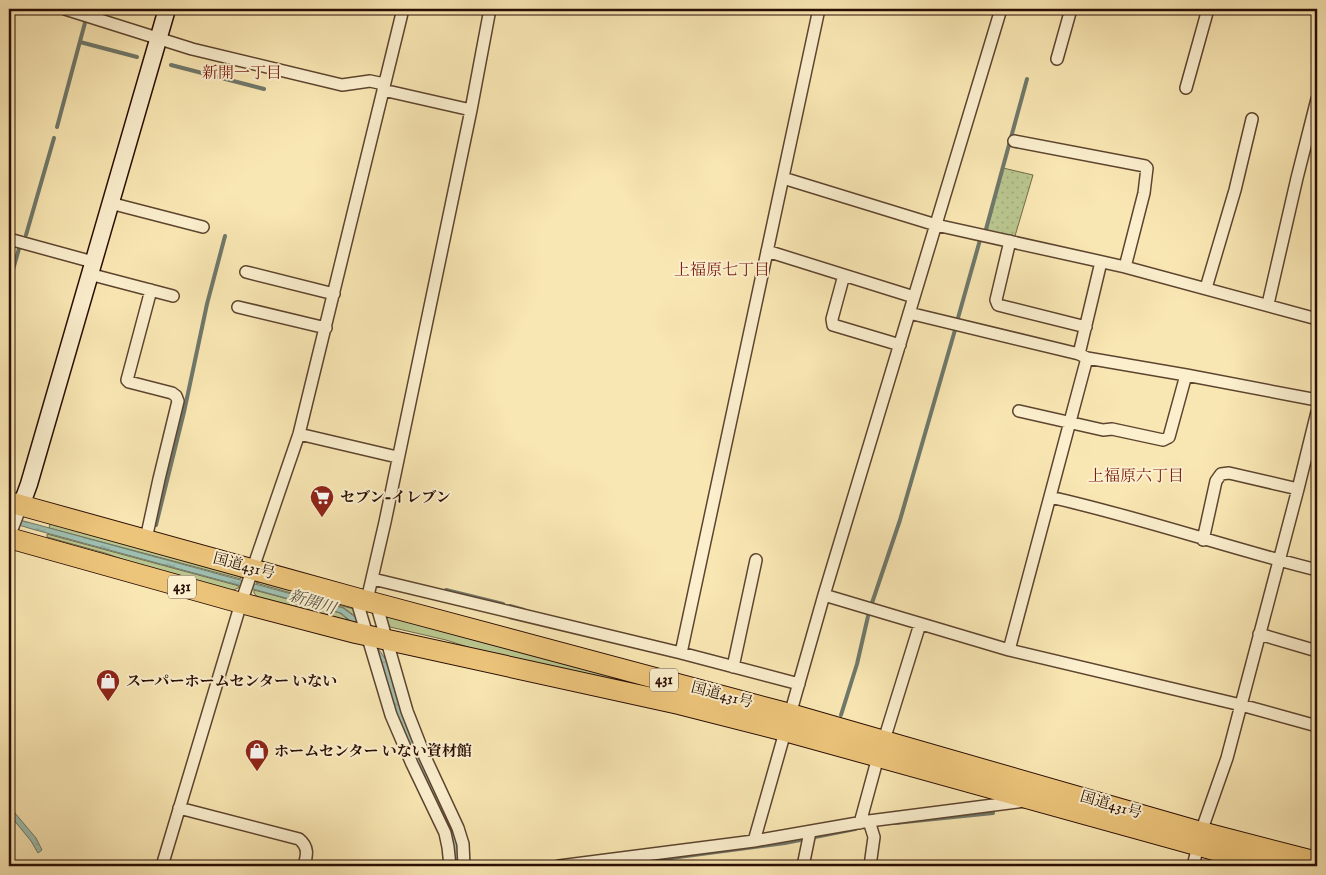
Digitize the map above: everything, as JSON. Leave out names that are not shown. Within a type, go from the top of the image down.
[{"type":"highway","name":"国道431号","points":[[16,506],[146,539],[253,570],[368,620],[679,704],[788,722]]},
{"type":"highway","name":"国道431号","points":[[10,536],[242,602],[368,620],[788,722],[1200,839],[1272,866]]},
{"type":"highway","name":"国道431号","points":[[881,749],[1035,800],[1200,839],[1310,859]]},
{"type":"street","points":[[66,9],[192,49],[342,85],[370,80],[384,87],[471,110]]},
{"type":"street","points":[[10,536],[16,506],[30,484],[91,268],[168,9]]},
{"type":"street","points":[[162,866],[242,602],[299,434],[402,9]]},
{"type":"street","points":[[464,866],[458,828],[391,715],[374,662],[368,620],[373,579],[397,456],[471,110],[490,9]]},
{"type":"street","points":[[681,653],[819,9]]},
{"type":"street","points":[[754,841],[824,595],[1001,9]]},
{"type":"street","points":[[1057,59],[1071,9]]},
{"type":"street","points":[[1186,88],[1208,9]]},
{"type":"street","points":[[1268,304],[1317,99]]},
{"type":"street","points":[[1206,288],[1235,190],[1252,119]]},
{"type":"street","points":[[1014,141],[1145,166],[1147,168],[1142,200],[1125,267]]},
{"type":"street","points":[[782,178],[936,225],[1125,267],[1268,304],[1317,319]]},
{"type":"street","points":[[110,203],[203,227]]},
{"type":"street","points":[[9,239],[150,290],[173,296]]},
{"type":"street","points":[[1010,242],[996,300],[998,305],[1086,327]]},
{"type":"street","points":[[767,251],[914,297]]},
{"type":"street","points":[[1009,650],[1070,424],[1083,356],[1086,327],[1101,262]]},
{"type":"street","points":[[246,272],[334,294]]},
{"type":"street","points":[[844,275],[832,319],[833,325],[900,345]]},
{"type":"street","points":[[146,539],[178,401],[176,396],[172,394],[127,380],[150,290]]},
{"type":"street","points":[[238,307],[326,328]]},
{"type":"street","points":[[909,313],[1083,356],[1317,400]]},
{"type":"street","points":[[1019,411],[1070,424],[1103,430],[1112,429],[1163,440],[1172,434],[1186,375]]},
{"type":"street","points":[[1193,866],[1227,758],[1317,412]]},
{"type":"street","points":[[299,434],[397,456]]},
{"type":"street","points":[[1203,540],[1216,481],[1221,474],[1229,473],[1298,489]]},
{"type":"street","points":[[1050,497],[1092,506],[1203,540],[1317,570]]},
{"type":"street","points":[[733,667],[756,560]]},
{"type":"street","points":[[373,579],[681,653],[798,684]]},
{"type":"street","points":[[824,595],[1009,650],[1241,705],[1317,726]]},
{"type":"street","points":[[368,620],[407,711],[419,761],[445,833],[450,866]]},
{"type":"street","points":[[870,866],[874,838],[864,822],[881,749],[920,624]]},
{"type":"street","points":[[1259,634],[1317,651]]},
{"type":"street","points":[[559,866],[754,841],[864,822],[1035,800]]},
{"type":"street","points":[[180,808],[299,840],[305,844],[307,849],[304,866]]},
{"type":"street","points":[[803,866],[810,832]]},
{"type":"green space","points":[[1003,168],[1033,175],[1015,236],[987,231]]},
{"type":"green space","points":[[51,521],[240,575],[241,579],[49,528]]},
{"type":"green space","points":[[47,534],[239,586],[231,591],[154,571],[105,553],[47,537]]},
{"type":"green space","points":[[263,580],[307,597],[354,609],[359,619],[344,608],[256,583]]},
{"type":"green space","points":[[254,590],[340,613],[353,624],[259,599]]},
{"type":"green space","points":[[391,614],[715,705],[499,657],[446,640],[390,627],[386,619]]},
{"type":"water","name":"新開川","points":[[9,517],[343,608],[359,620],[386,660],[403,717],[456,835],[460,866],[454,866],[395,712],[381,667],[353,623],[341,613],[32,529],[9,522]]},
{"type":"water","points":[[9,806],[36,838],[42,850],[38,853],[31,841],[9,814]]},
{"type":"waterway","points":[[57,127],[86,19]]},
{"type":"waterway","points":[[80,42],[137,57]]},
{"type":"waterway","points":[[171,65],[264,89]]},
{"type":"waterway","points":[[986,229],[1027,79]]},
{"type":"waterway","points":[[26,235],[54,138]]},
{"type":"waterway","points":[[156,525],[184,412],[207,304],[225,236]]},
{"type":"waterway","points":[[958,318],[980,240]]},
{"type":"waterway","points":[[9,284],[20,245]]},
{"type":"waterway","points":[[872,603],[900,520],[955,330]]},
{"type":"waterway","points":[[446,590],[503,604]]},
{"type":"waterway","points":[[510,606],[524,610]]},
{"type":"waterway","points":[[841,715],[857,664],[869,612]]},
{"type":"waterway","points":[[895,823],[993,813]]},
{"type":"waterway","points":[[610,866],[785,843],[855,829]]},
{"type":"place","name":"セブン-イレブン","points":[[322,518]]},
{"type":"place","name":"スーパーホームセンター いない","points":[[108,702]]},
{"type":"place","name":"ホームセンター いない資材館","points":[[257,772]]},
{"type":"district","name":"新開一丁目","points":[[242,74]]},
{"type":"district","name":"上福原七丁目","points":[[722,271]]},
{"type":"district","name":"上福原六丁目","points":[[1136,477]]}]
